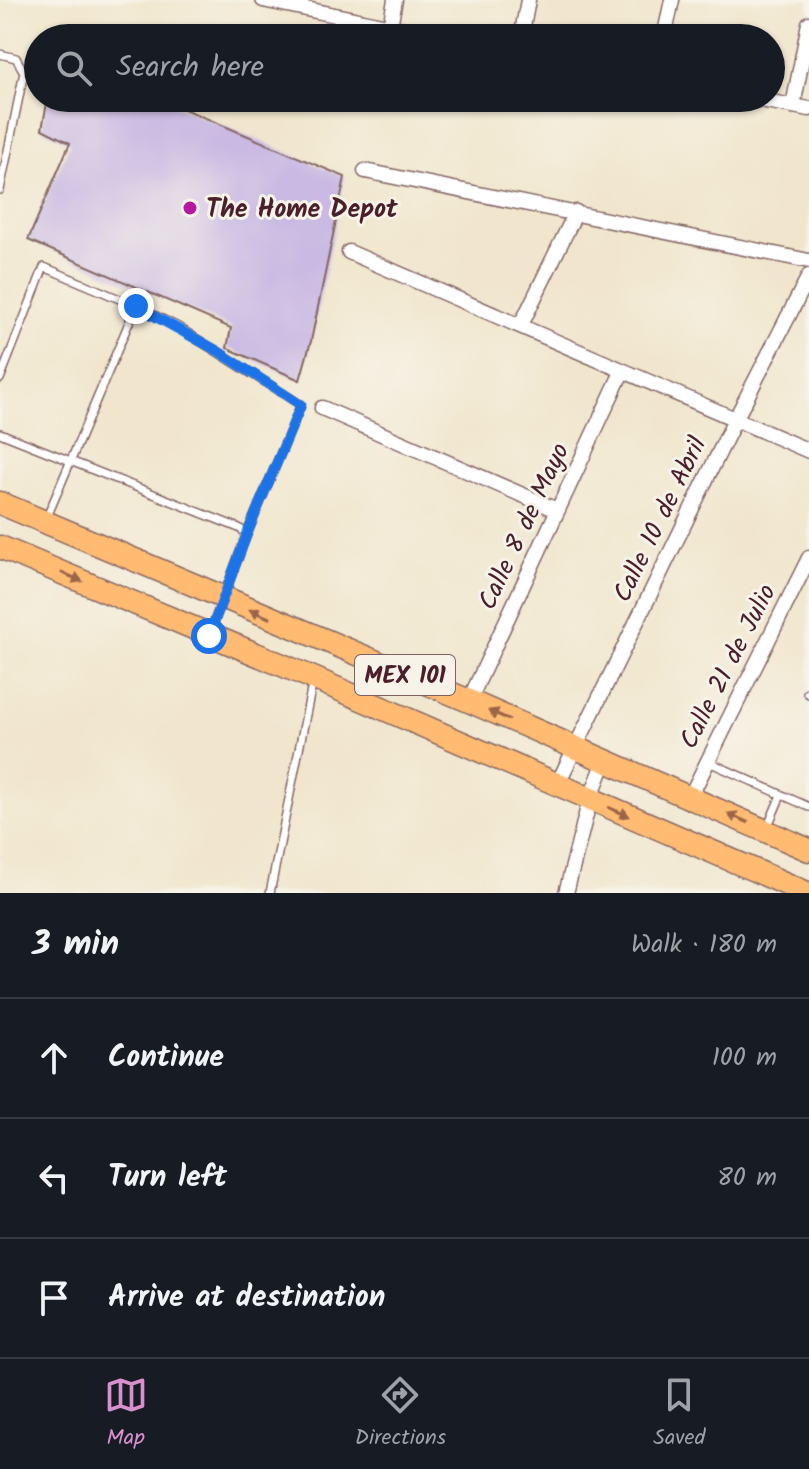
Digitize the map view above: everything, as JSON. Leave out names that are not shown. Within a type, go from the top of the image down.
[{"type":"highway","name":"MEX 101","points":[[0,503],[808,847]]},
{"type":"highway","name":"MEX 101","points":[[0,547],[313,678],[807,893]]},
{"type":"street","points":[[263,0],[380,24]]},
{"type":"street","points":[[390,24],[395,0]]},
{"type":"street","points":[[524,24],[528,0]]},
{"type":"street","points":[[667,24],[672,0]]},
{"type":"street","points":[[793,106],[809,23]]},
{"type":"street","points":[[785,105],[809,109]]},
{"type":"street","points":[[365,171],[809,261]]},
{"type":"street","points":[[521,325],[576,212]]},
{"type":"street","points":[[349,252],[809,451]]},
{"type":"street","name":"Calle 10 de Abril","points":[[557,785],[735,420],[809,276]]},
{"type":"street","name":"Calle 8 de Mayo","points":[[469,701],[622,372]]},
{"type":"street","points":[[322,408],[557,510]]},
{"type":"street","name":"Calle 21 de Julio","points":[[690,797],[809,558]]},
{"type":"street","points":[[566,893],[590,799],[605,761]]},
{"type":"lane","points":[[0,54],[16,58],[24,72],[0,190]]},
{"type":"lane","points":[[0,379],[44,267],[136,306],[218,351],[301,405],[247,534],[209,636]]},
{"type":"lane","points":[[45,523],[136,306]]},
{"type":"lane","points":[[0,433],[239,528],[247,534]]},
{"type":"lane","points":[[270,893],[313,678]]},
{"type":"lane","points":[[706,761],[809,807]]},
{"type":"lane","points":[[766,831],[781,795]]},
{"type":"building","name":"The Home Depot","points":[[45,112],[191,112],[345,177],[300,380],[227,348],[231,328],[28,240],[70,143],[42,129]]},
{"type":"place","name":"The Home Depot","points":[[190,208]]},
{"type":"route","points":[[136,306],[218,351],[301,405],[247,534],[209,636]]}]
